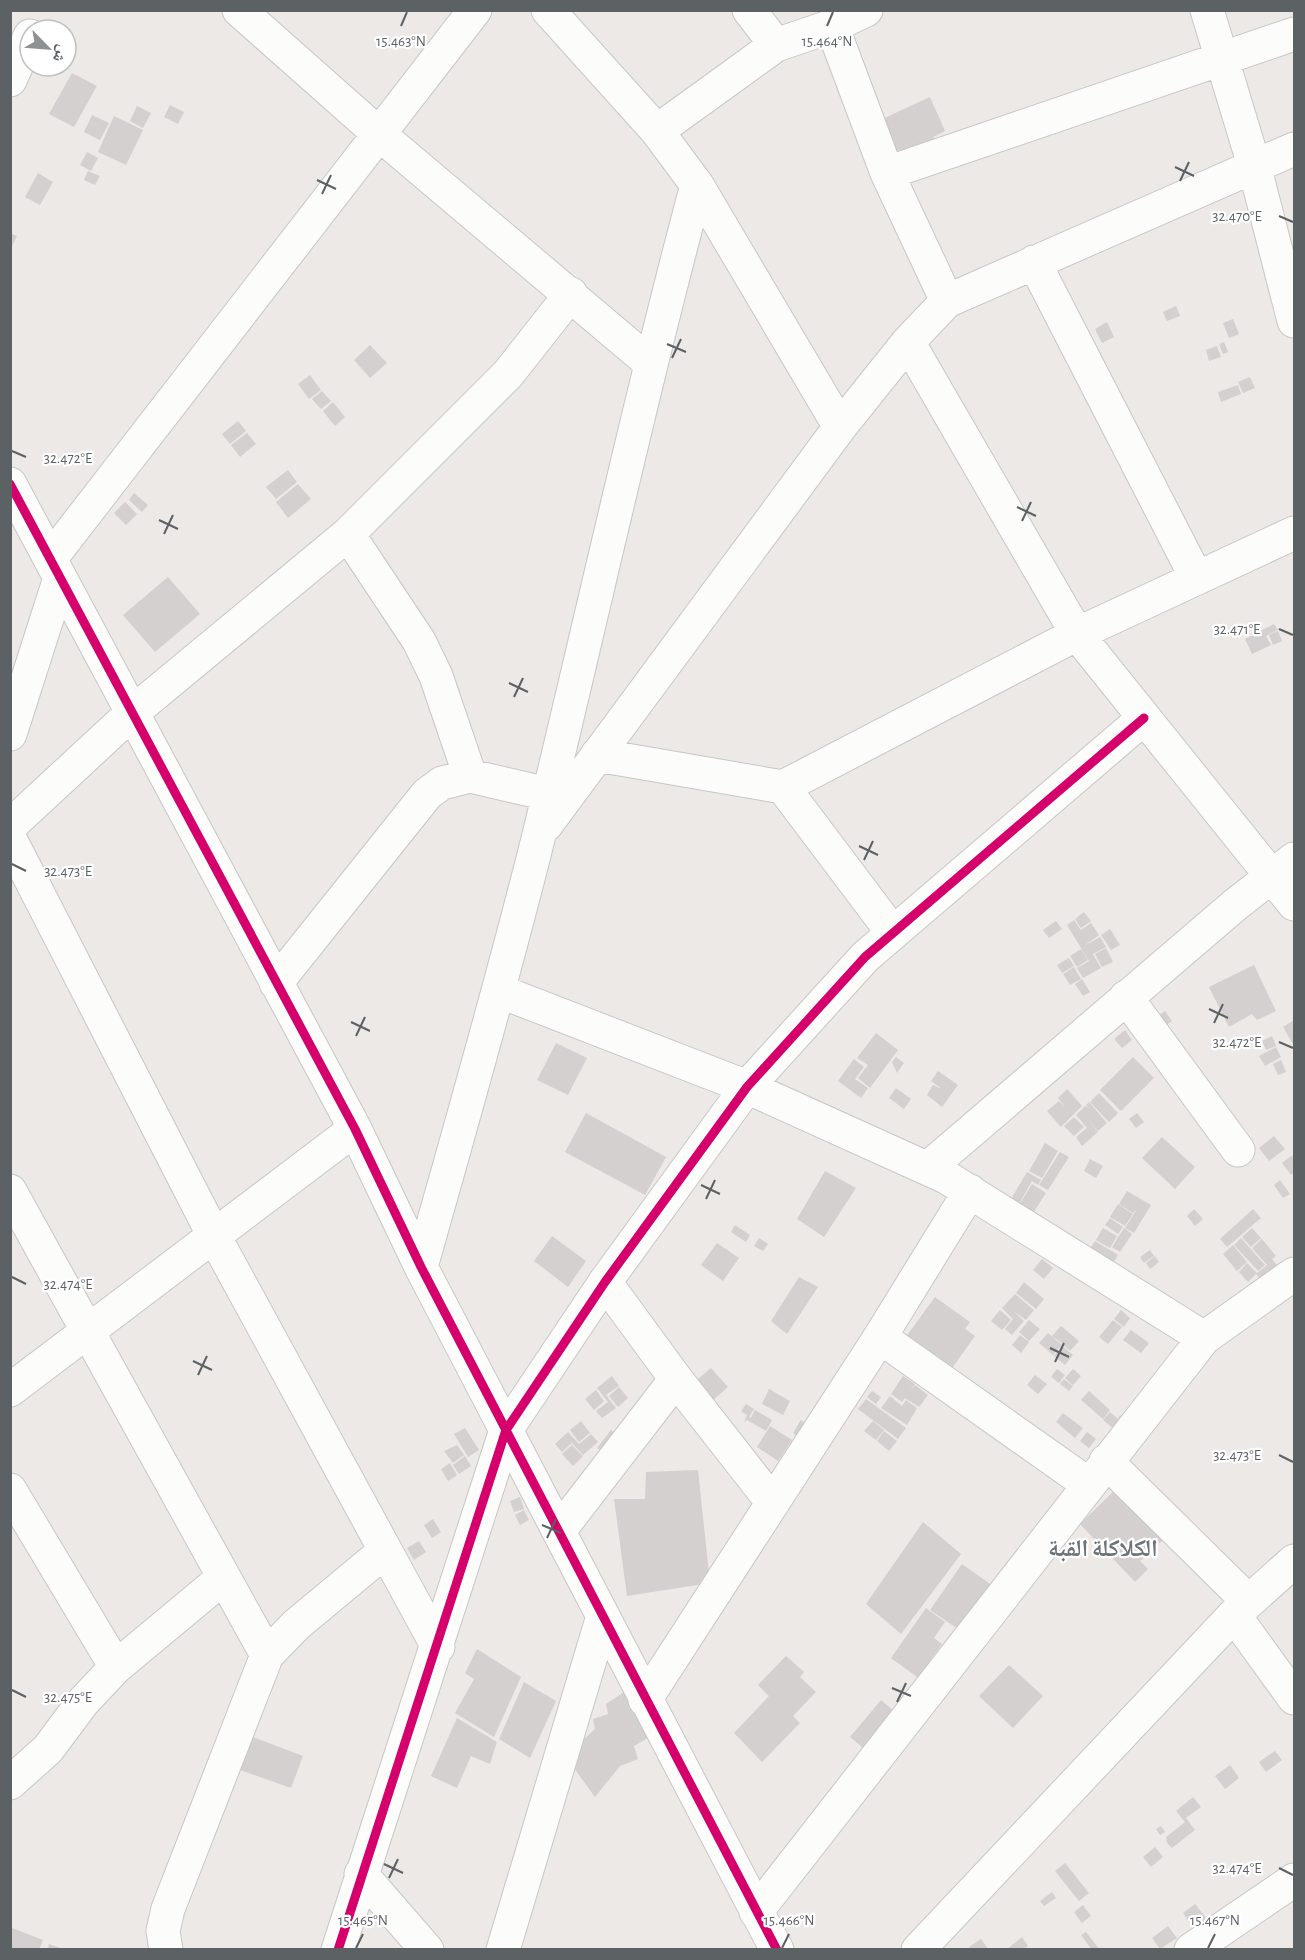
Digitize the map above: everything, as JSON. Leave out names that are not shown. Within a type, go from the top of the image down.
[{"type":"street","points":[[239,10],[379,134],[649,362]]},
{"type":"street","points":[[10,734],[55,568],[379,134],[475,10]]},
{"type":"street","points":[[548,10],[657,131],[697,185],[840,427]]},
{"type":"street","points":[[750,10],[776,45]]},
{"type":"street","points":[[657,131],[776,45],[832,26],[866,10]]},
{"type":"street","points":[[1207,10],[1254,165],[1294,321]]},
{"type":"street","points":[[832,26],[887,173],[946,301]]},
{"type":"street","points":[[887,173],[1294,34]]},
{"type":"street","points":[[10,80],[18,62]]},
{"type":"street","points":[[538,837],[840,427],[908,342],[946,301],[1294,149]]},
{"type":"street","points":[[421,1267],[499,991],[538,837],[649,362],[697,185]]},
{"type":"street","points":[[1034,262],[1196,577]]},
{"type":"street","points":[[10,826],[133,712],[348,534],[508,374],[571,294]]},
{"type":"street","points":[[908,342],[1077,633],[1144,718],[1284,868],[1294,904]]},
{"type":"street","points":[[10,484],[355,1129],[421,1267],[777,1950]]},
{"type":"street","points":[[597,755],[783,787],[1077,633],[1294,533]]},
{"type":"street","points":[[348,534],[419,641],[436,676],[470,776]]},
{"type":"street","points":[[338,1950],[438,1647],[506,1430],[605,1282],[747,1087],[865,957],[1144,718]]},
{"type":"street","points":[[276,983],[427,794],[442,783],[470,776],[548,794]]},
{"type":"street","points":[[783,787],[893,933]]},
{"type":"street","points":[[10,839],[213,1234],[438,1647]]},
{"type":"street","points":[[928,1168],[1126,997],[1284,868]]},
{"type":"street","points":[[499,991],[747,1087],[928,1168],[970,1191],[1204,1338]]},
{"type":"street","points":[[1126,997],[1238,1150]]},
{"type":"street","points":[[10,1390],[213,1234],[355,1129]]},
{"type":"street","points":[[10,1191],[267,1655]]},
{"type":"street","points":[[645,1700],[880,1337],[970,1191]]},
{"type":"street","points":[[756,1912],[1204,1338],[1294,1274]]},
{"type":"street","points":[[605,1282],[676,1379],[773,1503]]},
{"type":"street","points":[[880,1337],[1097,1473],[1241,1608],[1294,1698]]},
{"type":"street","points":[[559,1531],[676,1379]]},
{"type":"street","points":[[10,1490],[116,1667]]},
{"type":"street","points":[[166,1950],[163,1931],[168,1909],[267,1655],[296,1625],[385,1551]]},
{"type":"street","points":[[918,1950],[1241,1608],[1294,1561]]},
{"type":"street","points":[[13,1774],[48,1749],[83,1702],[116,1667],[223,1578]]},
{"type":"street","points":[[503,1950],[603,1616]]},
{"type":"street","points":[[362,1874],[427,1950]]},
{"type":"street","points":[[1191,1950],[1291,1890]]},
{"type":"building","points":[[78,76],[97,86],[74,127],[49,114],[69,78],[78,78]]},
{"type":"building","points":[[930,97],[945,131],[933,137],[938,147],[907,161],[902,149],[892,153],[878,121]]},
{"type":"building","points":[[170,105],[184,112],[178,124],[164,117]]},
{"type":"building","points":[[137,106],[151,113],[143,128],[130,121]]},
{"type":"building","points":[[92,115],[109,123],[100,140],[84,132]]},
{"type":"building","points":[[114,116],[143,130],[126,165],[98,152]]},
{"type":"building","points":[[87,152],[98,158],[91,171],[80,165]]},
{"type":"building","points":[[88,171],[100,176],[95,185],[84,180]]},
{"type":"building","points":[[38,173],[53,182],[40,205],[25,197]]},
{"type":"building","points":[[10,233],[17,236],[10,250]]},
{"type":"building","points":[[1176,306],[1180,316],[1167,321],[1163,312]]},
{"type":"building","points":[[1233,319],[1239,334],[1229,338],[1223,323]]},
{"type":"building","points":[[1107,322],[1114,337],[1102,343],[1095,329]]},
{"type":"building","points":[[1224,342],[1228,352],[1223,354],[1219,344]]},
{"type":"building","points":[[370,345],[387,363],[370,378],[354,360]]},
{"type":"building","points":[[1217,346],[1221,357],[1209,361],[1206,350]]},
{"type":"building","points":[[310,375],[321,390],[309,399],[298,384]]},
{"type":"building","points":[[1250,377],[1255,388],[1243,393],[1238,382]]},
{"type":"building","points":[[1238,385],[1241,394],[1221,402],[1218,392]]},
{"type":"building","points":[[322,391],[331,401],[321,409],[312,399]]},
{"type":"building","points":[[333,402],[345,417],[335,426],[323,411]]},
{"type":"building","points":[[238,421],[246,431],[230,444],[222,434]]},
{"type":"building","points":[[247,433],[256,444],[240,457],[231,445]]},
{"type":"building","points":[[288,470],[297,482],[276,499],[266,487]]},
{"type":"building","points":[[298,484],[311,499],[288,518],[276,502]]},
{"type":"building","points":[[134,493],[148,505],[142,512],[129,500]]},
{"type":"building","points":[[125,502],[137,514],[126,525],[114,513]]},
{"type":"building","points":[[168,577],[200,614],[155,652],[123,615]]},
{"type":"building","points":[[1274,624],[1278,630],[1266,636],[1271,645],[1252,654],[1245,639]]},
{"type":"building","points":[[1278,631],[1282,641],[1273,645],[1269,635]]},
{"type":"building","points":[[1084,912],[1091,921],[1081,928],[1075,919]]},
{"type":"building","points":[[1074,920],[1081,930],[1091,923],[1099,935],[1084,946],[1100,937],[1106,947],[1093,954],[1101,968],[1083,978],[1077,968],[1089,961],[1067,925]]},
{"type":"building","points":[[1056,921],[1062,929],[1049,938],[1043,930]]},
{"type":"building","points":[[1110,929],[1120,945],[1111,950],[1101,935]]},
{"type":"building","points":[[1106,948],[1113,962],[1102,967],[1095,954]]},
{"type":"building","points":[[1081,949],[1088,960],[1077,967],[1070,956]]},
{"type":"building","points":[[1069,958],[1074,966],[1062,973],[1057,965]]},
{"type":"building","points":[[1254,965],[1276,1011],[1257,1020],[1252,1014],[1229,1027],[1209,987]]},
{"type":"building","points":[[1074,967],[1081,979],[1070,985],[1063,974]]},
{"type":"building","points":[[1082,979],[1090,992],[1083,996],[1075,984]]},
{"type":"building","points":[[1165,1011],[1172,1021],[1159,1030],[1152,1020]]},
{"type":"building","points":[[1294,1020],[1294,1046],[1283,1027]]},
{"type":"building","points":[[1125,1030],[1132,1040],[1122,1048],[1114,1039]]},
{"type":"building","points":[[876,1033],[898,1050],[870,1088],[858,1078],[868,1065],[857,1058]]},
{"type":"building","points":[[1272,1036],[1276,1046],[1266,1050],[1262,1041]]},
{"type":"building","points":[[556,1043],[587,1058],[568,1095],[537,1080]]},
{"type":"building","points":[[1276,1047],[1281,1057],[1265,1066],[1259,1056]]},
{"type":"building","points":[[896,1057],[904,1063],[897,1073],[892,1062]]},
{"type":"building","points":[[1133,1057],[1154,1078],[1121,1111],[1100,1090]]},
{"type":"building","points":[[854,1059],[864,1067],[855,1079],[868,1088],[861,1098],[838,1081]]},
{"type":"building","points":[[1281,1060],[1286,1072],[1278,1075],[1273,1064]]},
{"type":"building","points":[[938,1071],[958,1085],[942,1107],[927,1095],[933,1085],[942,1089],[931,1081]]},
{"type":"building","points":[[896,1088],[911,1099],[904,1109],[889,1098]]},
{"type":"building","points":[[1067,1089],[1082,1106],[1061,1127],[1047,1111],[1059,1101],[1065,1107],[1058,1098]]},
{"type":"building","points":[[1099,1093],[1118,1113],[1109,1122],[1090,1102]]},
{"type":"building","points":[[1089,1102],[1107,1123],[1098,1131],[1087,1119],[1098,1132],[1082,1146],[1076,1137],[1087,1128],[1076,1115],[1085,1106],[1089,1108],[1086,1105]]},
{"type":"building","points":[[586,1113],[666,1157],[645,1195],[565,1152]]},
{"type":"building","points":[[1137,1113],[1144,1122],[1136,1128],[1129,1119]]},
{"type":"building","points":[[1074,1117],[1084,1127],[1074,1136],[1064,1126]]},
{"type":"building","points":[[1274,1136],[1285,1149],[1269,1161],[1259,1148]]},
{"type":"building","points":[[1162,1137],[1195,1167],[1175,1189],[1142,1158]]},
{"type":"building","points":[[1045,1143],[1058,1151],[1042,1178],[1029,1171]]},
{"type":"building","points":[[1060,1152],[1069,1157],[1048,1190],[1039,1185]]},
{"type":"building","points":[[1294,1154],[1294,1173],[1291,1175],[1282,1163]]},
{"type":"building","points":[[1090,1159],[1103,1166],[1096,1178],[1084,1171]]},
{"type":"building","points":[[825,1171],[856,1188],[824,1237],[797,1219]]},
{"type":"building","points":[[1027,1172],[1041,1180],[1038,1185],[1032,1181],[1019,1204],[1011,1199]]},
{"type":"building","points":[[1280,1180],[1290,1194],[1283,1198],[1274,1185]]},
{"type":"building","points":[[1032,1184],[1046,1193],[1033,1213],[1019,1205]]},
{"type":"building","points":[[1127,1191],[1151,1205],[1134,1233],[1125,1228],[1137,1209],[1133,1213],[1119,1204]]},
{"type":"building","points":[[1118,1204],[1133,1214],[1125,1226],[1110,1217]]},
{"type":"building","points":[[1194,1209],[1203,1219],[1195,1226],[1187,1216]]},
{"type":"building","points":[[1253,1209],[1261,1218],[1227,1247],[1220,1239]]},
{"type":"building","points":[[1110,1218],[1123,1227],[1118,1234],[1105,1225]]},
{"type":"building","points":[[735,1225],[750,1235],[746,1242],[731,1232]]},
{"type":"building","points":[[1103,1228],[1117,1236],[1110,1248],[1096,1240]]},
{"type":"building","points":[[1124,1228],[1132,1234],[1120,1252],[1112,1247]]},
{"type":"building","points":[[1252,1228],[1261,1238],[1251,1247],[1242,1237]]},
{"type":"building","points":[[552,1236],[586,1261],[568,1287],[534,1261]]},
{"type":"building","points":[[759,1238],[768,1244],[763,1251],[754,1246]]},
{"type":"building","points":[[1241,1238],[1265,1265],[1258,1271],[1234,1245]]},
{"type":"building","points":[[1262,1239],[1276,1256],[1272,1259],[1283,1272],[1266,1285],[1256,1274],[1267,1265],[1252,1248]]},
{"type":"building","points":[[1095,1241],[1118,1255],[1109,1270],[1086,1255]]},
{"type":"building","points":[[717,1243],[739,1258],[723,1281],[701,1265]]},
{"type":"building","points":[[1233,1245],[1247,1262],[1237,1271],[1223,1254]]},
{"type":"building","points":[[1150,1250],[1154,1256],[1144,1263],[1140,1257]]},
{"type":"building","points":[[1155,1256],[1159,1262],[1150,1269],[1146,1263]]},
{"type":"building","points":[[1042,1259],[1053,1268],[1044,1279],[1033,1270]]},
{"type":"building","points":[[1247,1263],[1257,1273],[1248,1282],[1239,1272]]},
{"type":"building","points":[[799,1277],[818,1287],[787,1334],[771,1321]]},
{"type":"building","points":[[1024,1282],[1044,1299],[1036,1309],[1016,1293]]},
{"type":"building","points":[[1015,1294],[1034,1310],[1026,1320],[1013,1311],[1024,1321],[1012,1335],[1005,1329],[1013,1319],[1002,1308]]},
{"type":"building","points":[[935,1297],[970,1322],[965,1329],[975,1336],[945,1378],[900,1345]]},
{"type":"building","points":[[1000,1310],[1011,1320],[1002,1330],[991,1321]]},
{"type":"building","points":[[1121,1310],[1130,1318],[1124,1327],[1114,1319]]},
{"type":"building","points":[[1029,1320],[1040,1329],[1029,1341],[1019,1332]]},
{"type":"building","points":[[1113,1320],[1122,1327],[1108,1344],[1099,1337]]},
{"type":"building","points":[[1061,1326],[1079,1341],[1070,1351],[1063,1345],[1065,1343],[1063,1344],[1052,1336]]},
{"type":"building","points":[[1131,1330],[1149,1343],[1141,1353],[1123,1340]]},
{"type":"building","points":[[1048,1333],[1062,1345],[1053,1355],[1039,1343]]},
{"type":"building","points":[[1020,1335],[1029,1342],[1021,1353],[1012,1345]]},
{"type":"building","points":[[1062,1346],[1073,1355],[1065,1365],[1054,1356]]},
{"type":"building","points":[[711,1368],[728,1387],[710,1403],[693,1383]]},
{"type":"building","points":[[1057,1369],[1065,1375],[1059,1383],[1051,1377]]},
{"type":"building","points":[[1073,1369],[1081,1376],[1073,1385],[1065,1378]]},
{"type":"building","points":[[1035,1375],[1047,1384],[1038,1394],[1027,1385]]},
{"type":"building","points":[[612,1376],[619,1386],[606,1395],[616,1408],[602,1418],[596,1411],[608,1402],[597,1388]]},
{"type":"building","points":[[903,1376],[915,1384],[909,1392],[915,1385],[928,1395],[919,1407],[905,1398],[902,1402],[891,1394]]},
{"type":"building","points":[[1064,1379],[1073,1386],[1069,1391],[1060,1384]]},
{"type":"building","points":[[619,1387],[628,1398],[618,1407],[609,1396]]},
{"type":"building","points":[[769,1389],[790,1401],[783,1415],[762,1404]]},
{"type":"building","points":[[596,1390],[604,1401],[594,1410],[585,1399]]},
{"type":"building","points":[[872,1391],[881,1397],[876,1404],[867,1397]]},
{"type":"building","points":[[1089,1391],[1110,1410],[1103,1419],[1081,1400]]},
{"type":"building","points":[[890,1396],[902,1406],[906,1400],[917,1408],[907,1425],[881,1408]]},
{"type":"building","points":[[866,1399],[906,1428],[898,1439],[858,1409]]},
{"type":"building","points":[[746,1404],[754,1409],[749,1417],[751,1418],[755,1410],[772,1420],[766,1431],[747,1420],[744,1422],[747,1415],[741,1411]]},
{"type":"building","points":[[1110,1412],[1118,1419],[1120,1415],[1128,1421],[1118,1432],[1103,1420]]},
{"type":"building","points":[[1063,1413],[1083,1428],[1075,1438],[1056,1422]]},
{"type":"building","points":[[801,1420],[814,1429],[806,1442],[793,1433]]},
{"type":"building","points":[[581,1421],[590,1433],[579,1442],[570,1430]]},
{"type":"building","points":[[873,1421],[884,1430],[876,1440],[864,1431]]},
{"type":"building","points":[[770,1426],[792,1440],[778,1461],[757,1447]]},
{"type":"building","points":[[465,1428],[479,1450],[468,1457],[454,1434]]},
{"type":"building","points":[[611,1430],[619,1436],[606,1454],[597,1448]]},
{"type":"building","points":[[884,1431],[897,1441],[889,1451],[877,1441]]},
{"type":"building","points":[[568,1432],[579,1444],[591,1434],[598,1442],[583,1455],[572,1443],[562,1452],[555,1444]]},
{"type":"building","points":[[1087,1432],[1096,1439],[1089,1448],[1080,1441]]},
{"type":"building","points":[[457,1445],[464,1455],[453,1463],[444,1451]]},
{"type":"building","points":[[572,1445],[583,1456],[573,1466],[562,1454]]},
{"type":"building","points":[[465,1456],[471,1466],[459,1474],[453,1465]]},
{"type":"building","points":[[450,1463],[457,1475],[448,1481],[441,1469]]},
{"type":"building","points":[[698,1470],[710,1583],[627,1596],[614,1499],[645,1499],[646,1472]]},
{"type":"building","points":[[1115,1490],[1163,1540],[1140,1561],[1148,1569],[1135,1582],[1080,1524]]},
{"type":"building","points":[[520,1497],[524,1509],[514,1512],[510,1501]]},
{"type":"building","points":[[524,1510],[529,1520],[520,1525],[515,1515]]},
{"type":"building","points":[[433,1519],[441,1532],[432,1538],[424,1525]]},
{"type":"building","points":[[923,1522],[961,1554],[901,1634],[866,1604]]},
{"type":"building","points":[[419,1541],[426,1552],[414,1560],[407,1548]]},
{"type":"building","points":[[962,1564],[993,1586],[961,1631],[930,1610]]},
{"type":"building","points":[[926,1608],[945,1622],[934,1638],[942,1644],[931,1659],[937,1664],[924,1682],[891,1658]]},
{"type":"building","points":[[477,1649],[521,1677],[494,1737],[455,1713],[474,1679],[465,1673]]},
{"type":"building","points":[[786,1656],[804,1672],[800,1677],[816,1692],[793,1716],[800,1723],[762,1762],[734,1733],[769,1696],[758,1685]]},
{"type":"building","points":[[1009,1665],[1043,1696],[1013,1728],[979,1696]]},
{"type":"building","points":[[524,1682],[556,1701],[530,1758],[499,1739]]},
{"type":"building","points":[[624,1692],[648,1738],[634,1746],[638,1759],[620,1766],[595,1797],[571,1764],[583,1740],[595,1729],[593,1719],[608,1714],[606,1704]]},
{"type":"building","points":[[881,1700],[899,1715],[868,1752],[850,1737]]},
{"type":"building","points":[[457,1718],[497,1742],[490,1764],[471,1756],[457,1788],[431,1776]]},
{"type":"building","points":[[253,1737],[303,1756],[291,1788],[240,1770]]},
{"type":"building","points":[[1275,1751],[1282,1760],[1266,1772],[1259,1762]]},
{"type":"building","points":[[1230,1765],[1239,1778],[1225,1789],[1215,1776]]},
{"type":"building","points":[[1193,1797],[1201,1807],[1186,1818],[1195,1830],[1172,1848],[1167,1843],[1166,1837],[1185,1822],[1176,1811]]},
{"type":"building","points":[[1161,1826],[1165,1832],[1160,1835],[1156,1829]]},
{"type":"building","points":[[1155,1847],[1163,1857],[1151,1867],[1143,1857]]},
{"type":"building","points":[[1065,1863],[1089,1893],[1079,1901],[1055,1871]]},
{"type":"building","points":[[1052,1892],[1056,1898],[1044,1906],[1040,1901]]},
{"type":"building","points":[[1195,1904],[1211,1924],[1197,1933],[1183,1913]]},
{"type":"building","points":[[1083,1905],[1091,1916],[1082,1923],[1074,1912]]},
{"type":"building","points":[[1168,1926],[1177,1938],[1160,1949],[1152,1938]]},
{"type":"building","points":[[10,1927],[43,1940],[39,1950],[10,1950]]},
{"type":"building","points":[[1086,1932],[1100,1950],[1092,1950],[1081,1935]]},
{"type":"building","points":[[1022,1937],[1028,1946],[1023,1950],[1006,1950]]},
{"type":"building","points":[[981,1939],[989,1950],[971,1950],[969,1947]]},
{"type":"building","points":[[49,1944],[58,1947],[65,1950],[47,1950]]},
{"type":"cycle path","points":[[10,484],[355,1129],[421,1267],[777,1950]]},
{"type":"cycle path","points":[[338,1950],[506,1430],[605,1282],[747,1087],[865,957],[1144,718]]},
{"type":"district","name":"الكلاكلة القبة","points":[[1103,1549]]}]
